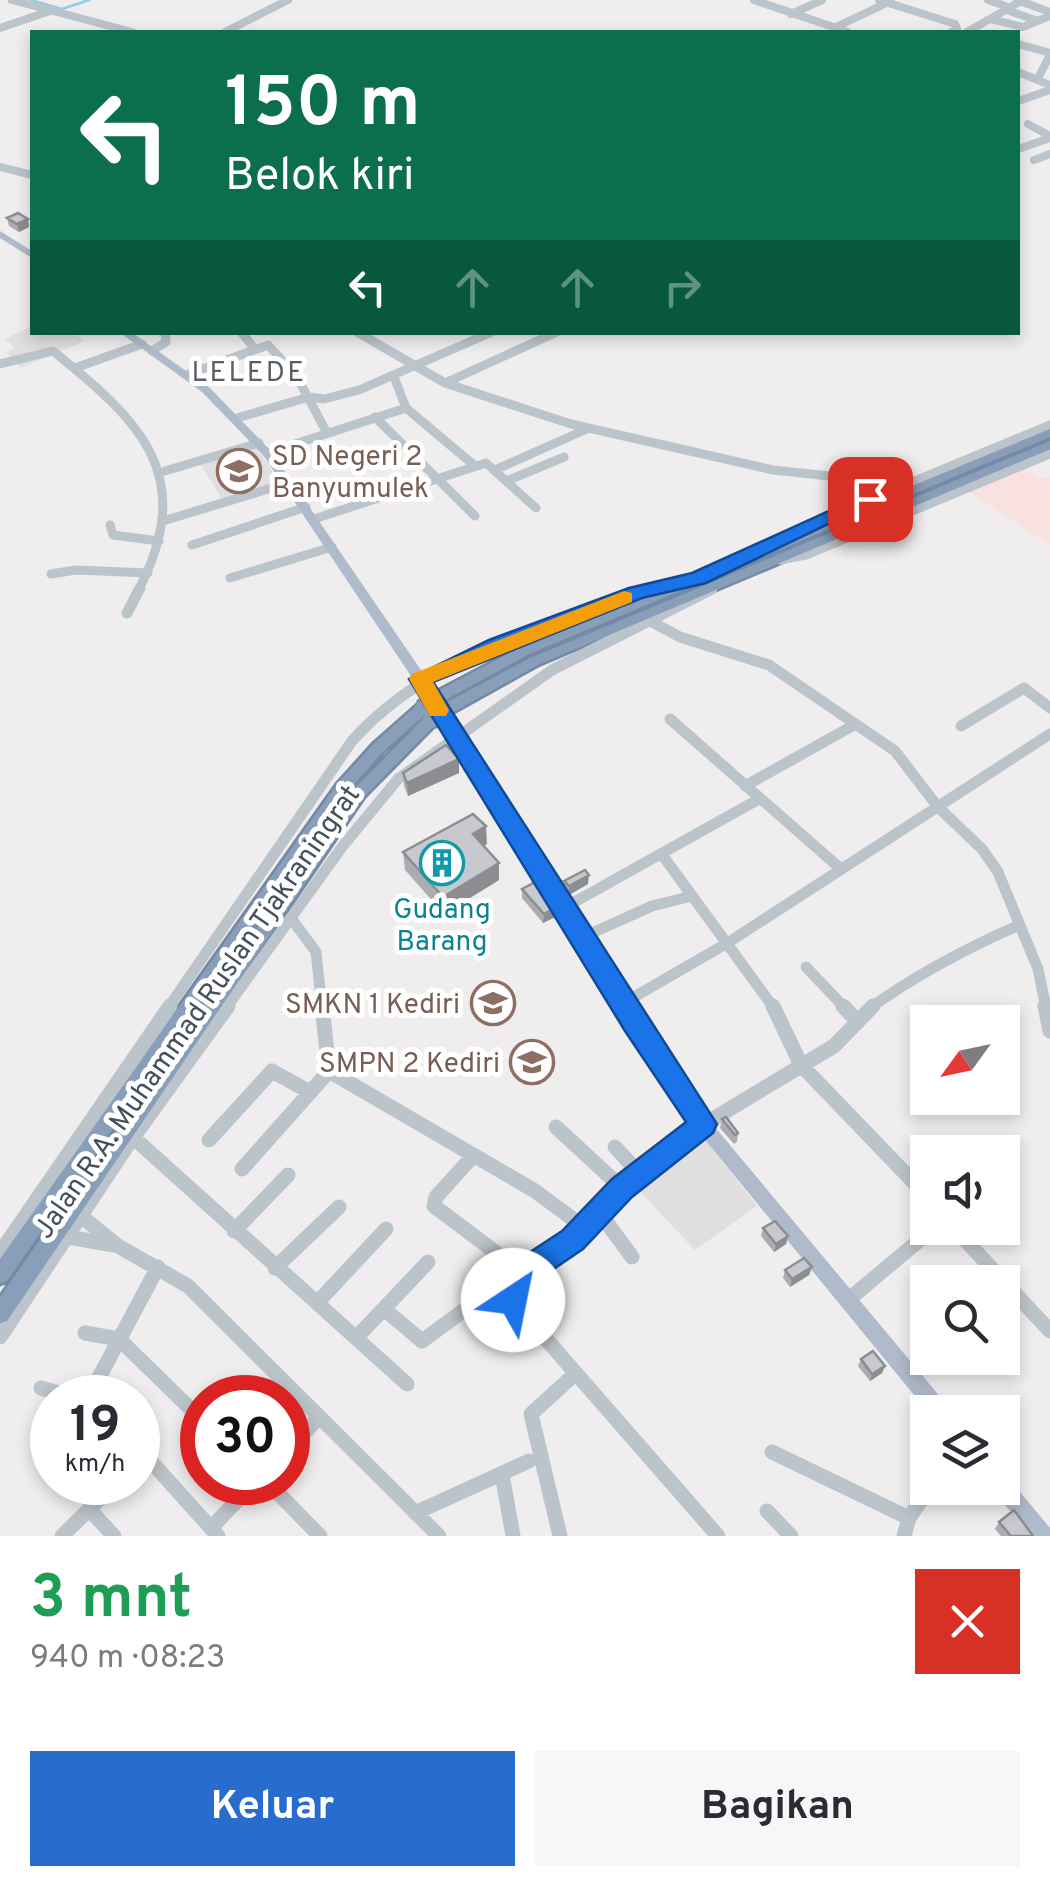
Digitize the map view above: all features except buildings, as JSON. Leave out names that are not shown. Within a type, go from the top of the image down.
[{"type":"highway","name":"Jalan R.A. Muhammad Ruslan Tjakraningrat","points":[[0,1274],[342,788],[379,746],[512,657],[1050,433]]},
{"type":"highway","name":"Jalan R.A. Muhammad Ruslan Tjakraningrat","points":[[0,1314],[359,793],[433,710],[512,671],[1050,445]]},
{"type":"highway","points":[[77,1165],[92,1124]]},
{"type":"highway","points":[[100,1171],[132,1141]]},
{"type":"highway","points":[[82,1216],[85,1195]]},
{"type":"highway","points":[[25,1220],[54,1198]]},
{"type":"main road","points":[[2,238],[30,257]]},
{"type":"main road","points":[[128,335],[186,374],[237,418],[263,448],[420,679],[562,910],[704,1124],[926,1395]]},
{"type":"main road","points":[[1018,1505],[1044,1536]]},
{"type":"street","points":[[12,0],[125,30]]},
{"type":"street","points":[[29,0],[52,10]]},
{"type":"street","points":[[229,30],[288,0]]},
{"type":"street","points":[[754,0],[844,30]]},
{"type":"street","points":[[793,13],[822,0]]},
{"type":"street","points":[[988,0],[1038,22]]},
{"type":"street","points":[[971,30],[1020,0],[1049,12],[1038,22],[1022,27],[991,18]]},
{"type":"street","points":[[837,26],[887,1],[954,24],[954,30]]},
{"type":"street","points":[[0,28],[52,10]]},
{"type":"street","points":[[1003,30],[1012,25]]},
{"type":"street","points":[[1020,45],[1050,54],[1037,80]]},
{"type":"street","points":[[1020,73],[1050,88]]},
{"type":"street","points":[[1020,101],[1050,88]]},
{"type":"street","points":[[1028,124],[1050,137]]},
{"type":"street","points":[[1020,148],[1050,137]]},
{"type":"street","points":[[1020,138],[1031,144]]},
{"type":"street","points":[[1034,160],[1050,154]]},
{"type":"street","points":[[0,167],[30,174]]},
{"type":"street","points":[[75,368],[166,342],[165,335]]},
{"type":"street","points":[[244,335],[254,348]]},
{"type":"street","points":[[362,335],[444,383],[590,428],[773,470],[905,484]]},
{"type":"street","points":[[237,418],[309,397],[332,398],[394,377],[485,335]]},
{"type":"street","points":[[444,383],[550,335]]},
{"type":"street","points":[[186,374],[266,345],[274,349],[309,397],[326,432]]},
{"type":"street","points":[[0,364],[50,350],[118,405],[164,471],[159,541],[127,612]]},
{"type":"street","points":[[394,377],[406,408],[475,466]]},
{"type":"street","points":[[164,471],[326,432],[406,408]]},
{"type":"street","points":[[375,417],[476,516]]},
{"type":"street","name":"Jalan R.A. Muhammad Ruslan Tjakraningrat","points":[[761,552],[801,528],[1050,425]]},
{"type":"street","points":[[496,469],[590,428]]},
{"type":"street","name":"Jalan R.A. Muhammad Ruslan Tjakraningrat","points":[[775,561],[806,554],[1050,454]]},
{"type":"street","points":[[510,480],[564,457]]},
{"type":"street","points":[[192,545],[486,463],[510,480],[536,508]]},
{"type":"street","points":[[163,521],[288,483]]},
{"type":"street","points":[[110,526],[110,535],[159,541]]},
{"type":"street","points":[[230,578],[332,546]]},
{"type":"street","points":[[50,574],[75,570],[148,572]]},
{"type":"street","name":"Jalan R.A. Muhammad Ruslan Tjakraningrat","points":[[0,1253],[352,741],[378,712],[420,679],[629,596],[699,578]]},
{"type":"street","name":"Jalan R.A. Muhammad Ruslan Tjakraningrat","points":[[0,1337],[132,1141],[388,790],[453,737],[552,670],[652,622],[715,586]]},
{"type":"street","points":[[652,622],[697,646],[748,656],[769,665],[899,754],[938,807],[994,865],[1042,980],[1050,1031]]},
{"type":"street","points":[[961,726],[1024,688],[1050,708]]},
{"type":"street","points":[[670,719],[841,869]]},
{"type":"street","points":[[745,786],[854,726]]},
{"type":"street","points":[[622,1004],[729,942],[1050,734]]},
{"type":"street","points":[[562,910],[759,799]]},
{"type":"street","points":[[663,856],[729,942],[786,1028],[801,1065],[910,1178]]},
{"type":"street","points":[[580,938],[652,906],[692,896]]},
{"type":"street","points":[[242,1169],[329,1071],[316,952],[291,918]]},
{"type":"street","points":[[718,1536],[511,1296],[511,1286],[584,1228],[622,1188],[704,1124],[839,1042],[872,1006],[919,980],[941,960],[1017,926]]},
{"type":"street","points":[[806,967],[858,1022]]},
{"type":"street","points":[[209,1140],[272,1071],[310,1092]]},
{"type":"street","points":[[329,1071],[474,1155],[584,1228]]},
{"type":"street","points":[[556,1127],[622,1188]]},
{"type":"street","points":[[132,1141],[406,1384]]},
{"type":"street","points":[[615,1147],[639,1174]]},
{"type":"street","points":[[474,1155],[436,1197],[435,1209],[523,1273]]},
{"type":"street","points":[[234,1231],[288,1175]]},
{"type":"street","points":[[275,1268],[339,1206]]},
{"type":"street","points":[[599,1212],[632,1257]]},
{"type":"street","points":[[82,1216],[118,1246],[158,1267],[204,1301],[439,1536]]},
{"type":"street","points":[[317,1303],[386,1229]]},
{"type":"street","points":[[68,1237],[118,1246]]},
{"type":"street","points":[[848,1300],[914,1245]]},
{"type":"street","points":[[970,1245],[1050,1332]]},
{"type":"street","points":[[356,1338],[428,1262]]},
{"type":"street","points":[[100,1375],[158,1267]]},
{"type":"street","points":[[384,1309],[422,1342],[462,1311]]},
{"type":"street","points":[[85,1334],[118,1339],[180,1399]]},
{"type":"street","points":[[560,1536],[531,1414],[576,1374]]},
{"type":"street","points":[[310,1427],[318,1418]]},
{"type":"street","points":[[772,1452],[909,1518]]},
{"type":"street","points":[[415,1513],[529,1461]]},
{"type":"street","points":[[502,1474],[512,1536]]},
{"type":"street","points":[[160,1476],[214,1532],[237,1505]]},
{"type":"street","points":[[62,1536],[93,1505]]},
{"type":"street","points":[[290,1505],[320,1536]]},
{"type":"street","points":[[904,1536],[918,1505]]},
{"type":"street","points":[[89,1509],[114,1536]]},
{"type":"street","points":[[767,1511],[791,1536]]},
{"type":"shaded area","points":[[30,327],[30,335],[77,335],[84,341],[21,368],[6,352],[15,348],[5,339]]},
{"type":"shaded area","name":"SD Negeri 2 Banyumulek","points":[[254,444],[280,483],[222,499],[198,460]]},
{"type":"shaded area","points":[[1022,468],[1041,479],[1050,477],[1050,545],[968,491]]},
{"type":"shaded area","points":[[699,1132],[757,1206],[695,1250],[633,1184]]},
{"type":"waterway","points":[[31,0],[62,9],[89,0]]},
{"type":"slow traffic","points":[[438,710],[420,679],[496,645],[624,597]]},
{"type":"place","name":"SD Negeri 2 Banyumulek","points":[[239,471]]},
{"type":"place","name":"Gudang Barang","points":[[442,863]]},
{"type":"place","name":"SMKN 1 Kediri","points":[[493,1003]]},
{"type":"place","name":"SMPN 2 Kediri","points":[[532,1062]]},
{"type":"district","name":"LELEDE","points":[[249,371]]},
{"type":"route","points":[[513,1300],[511,1286],[523,1273],[572,1240],[622,1188],[704,1124],[634,1023],[420,679],[496,645],[636,593],[699,578],[870,499]]}]
